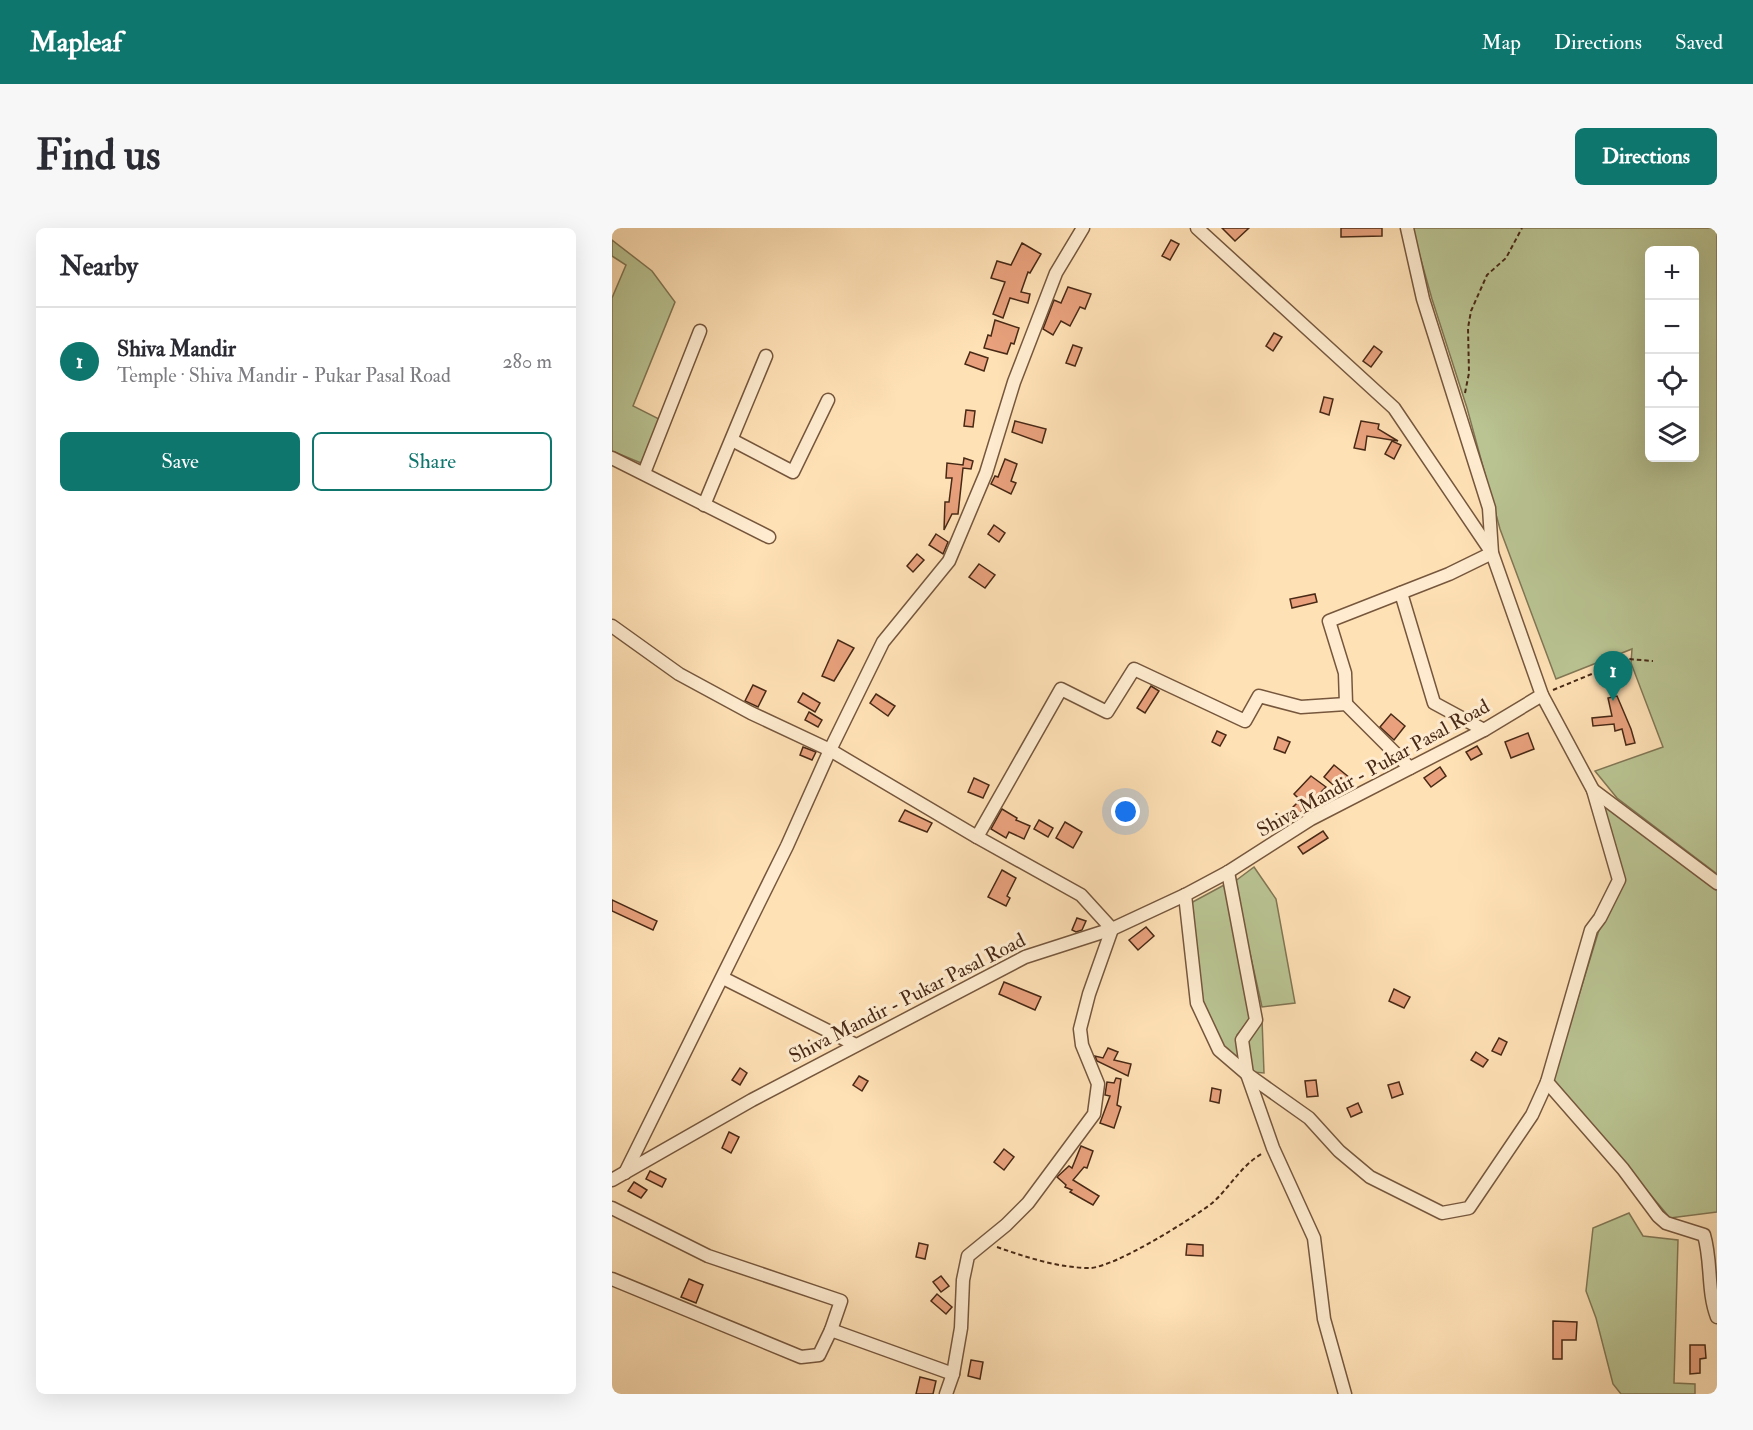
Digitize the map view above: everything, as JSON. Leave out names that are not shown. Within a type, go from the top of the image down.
[{"type":"street","points":[[625,1173],[723,978],[883,642],[949,561],[986,473],[1014,382],[1056,273],[1083,228]]},
{"type":"street","points":[[1185,895],[1197,1004],[1219,1050],[1247,1074],[1309,1118],[1338,1151],[1370,1177],[1442,1214],[1469,1208],[1533,1115],[1547,1082],[1591,930],[1600,918],[1619,880],[1593,790],[1542,695],[1492,552],[1394,408],[1197,228]]},
{"type":"street","points":[[1407,228],[1423,299],[1458,403],[1489,508],[1492,552]]},
{"type":"street","points":[[644,473],[700,331]]},
{"type":"street","points":[[704,505],[766,356]]},
{"type":"street","points":[[732,440],[793,472],[828,400]]},
{"type":"street","points":[[612,458],[770,537]]},
{"type":"street","points":[[1410,768],[1346,704],[1345,673],[1329,621],[1449,574],[1492,552]]},
{"type":"street","points":[[1401,593],[1434,703],[1484,730]]},
{"type":"street","points":[[612,626],[679,674],[751,713],[830,750],[977,837],[1081,895],[1112,929],[1089,994],[1080,1029],[1082,1045],[1098,1084],[1094,1114],[1028,1203],[1006,1225],[968,1256],[963,1280],[961,1328],[953,1374],[946,1394]]},
{"type":"street","points":[[977,837],[1061,689],[1107,712],[1134,669],[1245,721],[1259,696],[1301,707],[1346,704]]},
{"type":"street","name":"Shiva Mandir - Pukar Pasal Road","points":[[612,1180],[752,1100],[1025,957],[1112,929],[1228,873],[1311,819],[1484,730],[1542,695]]},
{"type":"street","points":[[1593,790],[1717,883]]},
{"type":"street","points":[[1228,873],[1256,1020],[1242,1040],[1247,1074],[1273,1148],[1314,1238],[1324,1319],[1345,1394]]},
{"type":"street","points":[[723,978],[856,1045]]},
{"type":"street","points":[[1547,1082],[1623,1170],[1658,1216],[1666,1223],[1704,1235],[1709,1254],[1711,1301],[1717,1317]]},
{"type":"street","points":[[612,1208],[708,1256],[841,1301],[819,1355],[801,1357],[612,1279]]},
{"type":"street","points":[[831,1330],[953,1374]]},
{"type":"path","points":[[1458,403],[1465,394],[1469,373],[1468,328],[1471,311],[1487,275],[1506,258],[1522,228]]},
{"type":"path","points":[[1542,695],[1628,659],[1653,661]]},
{"type":"path","points":[[983,1242],[1029,1259],[1092,1268],[1150,1244],[1185,1221],[1212,1203],[1249,1161],[1273,1148]]},
{"type":"green space","points":[[1412,228],[1717,228],[1717,874],[1617,798],[1595,771],[1663,747],[1631,663],[1632,649],[1556,679],[1500,529],[1467,408]]},
{"type":"green space","points":[[612,240],[652,271],[675,302],[633,406],[661,420],[641,463],[612,451],[612,298],[626,265],[612,256]]},
{"type":"green space","points":[[1604,806],[1717,891],[1717,1212],[1670,1218],[1553,1079],[1599,930],[1624,880]]},
{"type":"green space","points":[[1254,867],[1276,899],[1295,1003],[1262,1007],[1234,882]]},
{"type":"green space","points":[[1226,884],[1252,1016],[1237,1035],[1240,1061],[1223,1047],[1202,1003],[1189,904]]},
{"type":"green space","points":[[1262,1019],[1264,1073],[1253,1072],[1247,1042]]},
{"type":"green space","points":[[1629,1213],[1643,1236],[1678,1240],[1674,1383],[1695,1384],[1695,1394],[1621,1394],[1613,1384],[1596,1318],[1586,1291],[1593,1228]]},
{"type":"building","points":[[1222,228],[1249,228],[1235,241]]},
{"type":"building","points":[[1341,228],[1382,228],[1382,236],[1341,237]]},
{"type":"building","points":[[1171,240],[1179,244],[1170,260],[1162,256]]},
{"type":"building","points":[[1022,243],[1041,254],[1030,273],[1028,272],[1021,292],[1030,294],[1028,303],[1010,298],[1003,318],[993,314],[1005,282],[991,278],[997,261],[1011,265]]},
{"type":"building","points":[[1068,287],[1091,294],[1085,309],[1080,307],[1070,326],[1061,321],[1053,335],[1043,329],[1054,300],[1061,303]]},
{"type":"building","points":[[995,320],[1019,328],[1014,344],[1011,343],[1007,354],[984,348],[988,335],[991,336]]},
{"type":"building","points":[[1274,333],[1282,337],[1273,351],[1266,346]]},
{"type":"building","points":[[1073,345],[1082,348],[1075,366],[1066,363]]},
{"type":"building","points":[[1374,346],[1382,352],[1371,367],[1363,361]]},
{"type":"building","points":[[970,352],[988,358],[984,371],[965,364]]},
{"type":"building","points":[[1324,397],[1333,399],[1329,415],[1320,412]]},
{"type":"building","points":[[966,410],[975,411],[973,427],[964,426]]},
{"type":"building","points":[[1015,421],[1046,429],[1042,443],[1012,432]]},
{"type":"building","points":[[1361,421],[1379,424],[1378,429],[1398,441],[1367,436],[1365,450],[1354,448]]},
{"type":"building","points":[[1392,441],[1401,445],[1394,459],[1385,454]]},
{"type":"building","points":[[964,458],[973,461],[971,469],[963,468],[958,514],[952,514],[944,530],[945,502],[949,502],[952,478],[946,478],[947,463],[963,465]]},
{"type":"building","points":[[1005,459],[1017,464],[1011,481],[1016,483],[1011,494],[991,484],[995,476],[998,477]]},
{"type":"building","points":[[994,525],[1005,533],[999,542],[988,534]]},
{"type":"building","points":[[936,534],[948,542],[943,554],[929,545]]},
{"type":"building","points":[[917,554],[924,560],[913,572],[907,566]]},
{"type":"building","points":[[979,564],[995,575],[985,588],[969,577]]},
{"type":"building","points":[[1315,594],[1317,602],[1292,608],[1290,599]]},
{"type":"building","points":[[838,640],[854,648],[834,681],[822,676]]},
{"type":"building","points":[[753,685],[766,691],[758,707],[745,701]]},
{"type":"building","points":[[1151,686],[1159,691],[1145,713],[1137,708]]},
{"type":"building","points":[[803,693],[820,703],[815,712],[798,702]]},
{"type":"building","points":[[876,694],[895,706],[888,716],[870,703]]},
{"type":"building","points":[[1617,696],[1635,743],[1626,745],[1622,729],[1615,731],[1614,724],[1593,726],[1592,718],[1612,716],[1608,698]]},
{"type":"building","points":[[809,712],[822,720],[818,727],[805,720]]},
{"type":"building","points":[[1391,714],[1405,726],[1394,740],[1380,727]]},
{"type":"building","points":[[1217,731],[1226,735],[1220,746],[1212,742]]},
{"type":"building","points":[[1528,733],[1534,749],[1511,758],[1505,742]]},
{"type":"building","points":[[1278,737],[1290,742],[1285,753],[1274,749]]},
{"type":"building","points":[[1477,746],[1482,754],[1471,760],[1466,752]]},
{"type":"building","points":[[803,747],[816,752],[812,760],[800,755]]},
{"type":"building","points":[[1334,765],[1350,778],[1339,790],[1324,777]]},
{"type":"building","points":[[1440,767],[1446,776],[1431,787],[1424,778]]},
{"type":"building","points":[[1311,776],[1326,787],[1299,814],[1293,807],[1300,800],[1294,794]]},
{"type":"building","points":[[974,778],[989,785],[983,798],[968,792]]},
{"type":"building","points":[[1002,809],[1017,818],[1016,820],[1030,826],[1024,839],[1009,832],[1006,838],[991,829]]},
{"type":"building","points":[[905,810],[932,823],[927,832],[899,821]]},
{"type":"building","points":[[1039,820],[1053,828],[1048,837],[1034,829]]},
{"type":"building","points":[[1065,822],[1082,832],[1073,848],[1056,838]]},
{"type":"building","points":[[1323,831],[1328,838],[1303,854],[1298,847]]},
{"type":"building","points":[[1002,870],[1016,878],[1007,896],[1010,898],[1006,906],[988,897]]},
{"type":"building","points":[[612,900],[657,921],[653,930],[612,911]]},
{"type":"building","points":[[1077,918],[1086,921],[1082,930],[1076,932],[1072,930]]},
{"type":"building","points":[[1146,927],[1154,936],[1138,950],[1129,940]]},
{"type":"building","points":[[1004,982],[1041,997],[1035,1010],[999,994]]},
{"type":"building","points":[[1394,989],[1410,997],[1404,1008],[1389,1001]]},
{"type":"building","points":[[1499,1038],[1507,1042],[1501,1055],[1492,1051]]},
{"type":"building","points":[[1108,1048],[1118,1052],[1114,1060],[1131,1064],[1128,1076],[1097,1061],[1095,1056],[1103,1058]]},
{"type":"building","points":[[1476,1052],[1488,1060],[1483,1067],[1471,1060]]},
{"type":"building","points":[[740,1068],[747,1073],[740,1085],[732,1080]]},
{"type":"building","points":[[859,1076],[868,1081],[862,1091],[853,1085]]},
{"type":"building","points":[[1116,1078],[1121,1079],[1117,1105],[1121,1107],[1114,1128],[1100,1123],[1110,1096],[1105,1095],[1107,1082],[1114,1083]]},
{"type":"building","points":[[1316,1080],[1318,1096],[1307,1097],[1305,1081]]},
{"type":"building","points":[[1399,1082],[1403,1094],[1392,1098],[1388,1085]]},
{"type":"building","points":[[1212,1088],[1221,1090],[1219,1103],[1210,1101]]},
{"type":"building","points":[[1358,1103],[1362,1112],[1351,1117],[1347,1108]]},
{"type":"building","points":[[729,1132],[739,1137],[731,1153],[722,1148]]},
{"type":"building","points":[[1081,1146],[1093,1151],[1087,1168],[1084,1167],[1073,1180],[1099,1196],[1093,1205],[1070,1192],[1072,1190],[1065,1187],[1066,1185],[1057,1177],[1069,1166],[1072,1168]]},
{"type":"building","points":[[1004,1149],[1014,1157],[1004,1170],[994,1162]]},
{"type":"building","points":[[650,1171],[666,1179],[662,1187],[646,1179]]},
{"type":"building","points":[[634,1182],[647,1190],[641,1198],[628,1191]]},
{"type":"building","points":[[919,1243],[928,1245],[925,1259],[916,1257]]},
{"type":"building","points":[[1187,1244],[1203,1245],[1203,1256],[1186,1255]]},
{"type":"building","points":[[941,1276],[949,1286],[941,1292],[933,1282]]},
{"type":"building","points":[[689,1279],[703,1285],[696,1303],[681,1297]]},
{"type":"building","points":[[937,1294],[952,1307],[946,1314],[931,1301]]},
{"type":"building","points":[[1553,1321],[1577,1322],[1576,1340],[1562,1340],[1562,1359],[1553,1359]]},
{"type":"building","points":[[1690,1345],[1705,1345],[1706,1358],[1700,1359],[1700,1373],[1690,1374]]},
{"type":"building","points":[[971,1360],[983,1362],[980,1379],[968,1376]]},
{"type":"building","points":[[920,1377],[936,1381],[933,1394],[916,1394]]},
{"type":"place","name":"Shiva Mandir","points":[[1613,701]]}]
